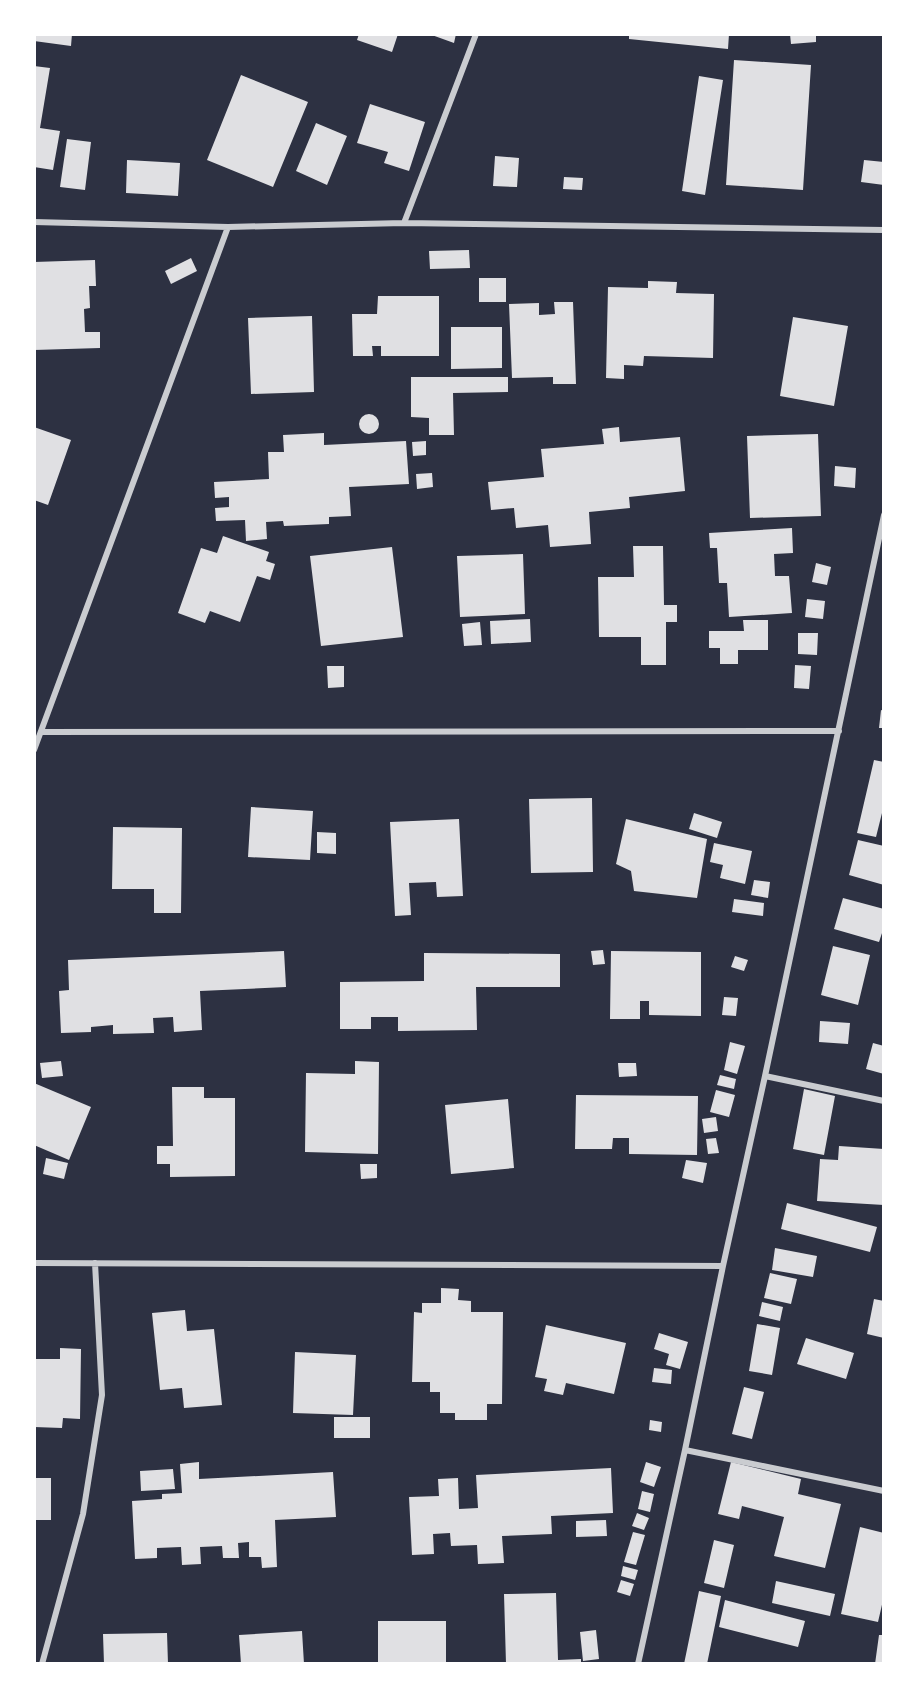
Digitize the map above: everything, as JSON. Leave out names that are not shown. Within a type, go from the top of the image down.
[{"type":"street","points":[[404,223],[476,34]]},
{"type":"street","points":[[34,222],[228,227],[404,223],[884,230]]},
{"type":"street","points":[[34,750],[228,227]]},
{"type":"street","points":[[638,1664],[884,515]]},
{"type":"street","points":[[41,732],[838,731]]},
{"type":"street","points":[[765,1076],[884,1101]]},
{"type":"street","points":[[34,1263],[723,1266]]},
{"type":"street","points":[[42,1664],[82,1514],[102,1395],[95,1263]]},
{"type":"street","points":[[685,1450],[884,1491]]},
{"type":"building","points":[[34,34],[72,34],[71,46],[34,41]]},
{"type":"building","points":[[359,34],[398,34],[392,52],[357,40]]},
{"type":"building","points":[[429,34],[456,34],[454,43]]},
{"type":"building","points":[[629,34],[729,34],[728,49],[629,39]]},
{"type":"building","points":[[790,34],[816,34],[816,42],[791,44]]},
{"type":"building","points":[[734,60],[811,65],[803,190],[726,185]]},
{"type":"building","points":[[34,66],[50,68],[40,128],[60,131],[53,170],[34,167]]},
{"type":"building","points":[[241,75],[308,102],[273,187],[207,160]]},
{"type":"building","points":[[699,76],[723,80],[705,195],[682,191]]},
{"type":"building","points":[[370,104],[425,122],[409,171],[384,163],[388,152],[357,143]]},
{"type":"building","points":[[316,123],[347,136],[327,185],[296,171]]},
{"type":"building","points":[[67,139],[91,142],[85,190],[60,187]]},
{"type":"building","points":[[495,156],[519,158],[517,187],[493,186]]},
{"type":"building","points":[[127,160],[180,163],[178,196],[126,193]]},
{"type":"building","points":[[864,160],[884,162],[884,185],[861,182]]},
{"type":"building","points":[[564,177],[583,178],[582,190],[563,189]]},
{"type":"building","points":[[469,250],[470,268],[430,269],[429,251]]},
{"type":"building","points":[[191,258],[197,271],[171,284],[165,271]]},
{"type":"building","points":[[95,260],[96,286],[89,286],[90,308],[84,309],[85,332],[100,332],[100,348],[34,350],[34,262]]},
{"type":"building","points":[[479,278],[506,278],[506,302],[479,302]]},
{"type":"building","points":[[648,281],[677,282],[676,293],[714,294],[713,358],[644,356],[643,366],[624,365],[624,379],[606,378],[608,287],[648,288]]},
{"type":"building","points":[[378,296],[439,296],[439,356],[381,356],[381,346],[372,346],[373,356],[353,356],[352,314],[377,314]]},
{"type":"building","points":[[554,302],[573,302],[576,384],[553,384],[553,377],[512,378],[509,304],[539,303],[539,315],[555,314]]},
{"type":"building","points":[[312,316],[314,392],[251,394],[248,318]]},
{"type":"building","points":[[793,317],[848,326],[834,406],[780,396]]},
{"type":"building","points":[[451,327],[502,327],[502,368],[451,369]]},
{"type":"building","points":[[411,377],[508,377],[508,392],[453,393],[454,435],[429,435],[429,418],[411,417]]},
{"type":"building","points":[[369,414],[376,417],[379,424],[376,431],[369,434],[362,431],[359,424],[362,417]]},
{"type":"building","points":[[34,427],[71,440],[48,505],[34,500]]},
{"type":"building","points":[[619,427],[620,442],[680,437],[685,491],[629,497],[630,508],[589,512],[591,544],[550,547],[548,525],[516,528],[514,508],[491,510],[488,482],[544,477],[541,449],[604,444],[602,429]]},
{"type":"building","points":[[324,433],[324,445],[406,441],[409,484],[349,487],[351,516],[329,517],[329,524],[284,526],[283,521],[266,522],[267,539],[246,541],[245,520],[216,521],[215,508],[229,507],[229,497],[215,498],[214,482],[269,479],[268,452],[284,452],[283,435]]},
{"type":"building","points":[[818,434],[821,516],[750,518],[747,436]]},
{"type":"building","points":[[426,441],[426,455],[413,456],[412,442]]},
{"type":"building","points":[[835,466],[856,468],[855,488],[834,486]]},
{"type":"building","points":[[432,473],[433,487],[417,489],[416,474]]},
{"type":"building","points":[[792,528],[793,553],[774,554],[775,576],[789,576],[792,613],[729,617],[727,583],[719,583],[717,548],[710,548],[709,533]]},
{"type":"building","points":[[223,536],[269,552],[266,561],[275,564],[270,580],[257,576],[240,622],[210,611],[205,623],[178,613],[201,548],[217,553]]},
{"type":"building","points":[[633,546],[663,546],[664,605],[677,605],[677,622],[666,622],[666,665],[641,665],[641,637],[599,637],[598,577],[634,577]]},
{"type":"building","points":[[392,547],[403,637],[321,646],[310,556]]},
{"type":"building","points":[[523,554],[525,614],[460,617],[457,556]]},
{"type":"building","points":[[816,563],[831,567],[827,585],[812,582]]},
{"type":"building","points":[[807,599],[825,601],[823,619],[805,617]]},
{"type":"building","points":[[530,619],[531,642],[491,644],[490,621]]},
{"type":"building","points":[[743,620],[768,620],[768,650],[738,650],[738,664],[720,664],[720,648],[709,648],[709,631],[744,631]]},
{"type":"building","points":[[480,622],[482,645],[464,646],[462,624]]},
{"type":"building","points":[[798,633],[818,633],[817,655],[798,654]]},
{"type":"building","points":[[795,665],[811,666],[809,689],[794,688]]},
{"type":"building","points":[[327,666],[344,666],[344,687],[328,688]]},
{"type":"building","points":[[881,710],[884,711],[884,728],[879,728]]},
{"type":"building","points":[[874,760],[884,762],[884,805],[876,837],[857,833]]},
{"type":"building","points":[[592,798],[593,872],[531,873],[529,799]]},
{"type":"building","points":[[251,807],[313,811],[310,860],[248,857]]},
{"type":"building","points":[[694,813],[722,822],[717,838],[689,829]]},
{"type":"building","points":[[459,819],[463,896],[437,897],[436,882],[409,883],[411,915],[395,916],[390,822]]},
{"type":"building","points":[[626,819],[707,839],[697,898],[634,891],[631,871],[616,864]]},
{"type":"building","points":[[113,827],[182,828],[181,913],[154,913],[154,889],[112,889]]},
{"type":"building","points":[[317,832],[336,833],[336,854],[317,853]]},
{"type":"building","points":[[858,840],[884,846],[884,885],[849,875]]},
{"type":"building","points":[[714,843],[752,851],[745,884],[720,878],[723,865],[710,862]]},
{"type":"building","points":[[754,880],[770,882],[768,898],[751,895]]},
{"type":"building","points":[[843,898],[884,909],[884,927],[879,942],[834,929]]},
{"type":"building","points":[[734,899],[764,903],[763,916],[732,912]]},
{"type":"building","points":[[833,946],[870,955],[858,1005],[821,995]]},
{"type":"building","points":[[603,950],[605,964],[593,965],[591,951]]},
{"type":"building","points":[[284,951],[286,987],[200,991],[202,1030],[174,1032],[173,1017],[153,1018],[154,1033],[113,1034],[113,1025],[91,1027],[91,1032],[61,1033],[59,991],[69,990],[68,960]]},
{"type":"building","points":[[611,951],[701,952],[701,1016],[649,1015],[649,1001],[640,1001],[640,1019],[610,1019]]},
{"type":"building","points":[[424,953],[560,954],[560,987],[476,987],[477,1030],[398,1031],[398,1017],[371,1017],[371,1029],[340,1029],[340,982],[424,981]]},
{"type":"building","points":[[735,956],[748,960],[744,971],[731,967]]},
{"type":"building","points":[[724,997],[738,998],[736,1016],[722,1015]]},
{"type":"building","points":[[820,1021],[850,1023],[848,1044],[819,1042]]},
{"type":"building","points":[[730,1042],[745,1046],[737,1074],[724,1070]]},
{"type":"building","points":[[873,1043],[884,1046],[884,1074],[866,1069]]},
{"type":"building","points":[[61,1061],[63,1076],[42,1078],[40,1063]]},
{"type":"building","points":[[355,1061],[379,1062],[378,1154],[305,1152],[306,1073],[355,1074]]},
{"type":"building","points":[[618,1063],[636,1063],[637,1076],[619,1077]]},
{"type":"building","points":[[720,1075],[736,1079],[734,1089],[717,1085]]},
{"type":"building","points":[[34,1083],[91,1107],[69,1160],[34,1145]]},
{"type":"building","points":[[172,1087],[204,1087],[204,1098],[235,1098],[235,1176],[170,1177],[170,1164],[157,1164],[157,1146],[173,1146]]},
{"type":"building","points":[[804,1089],[835,1096],[824,1155],[793,1149]]},
{"type":"building","points":[[716,1090],[735,1095],[729,1117],[710,1112]]},
{"type":"building","points":[[576,1095],[698,1096],[697,1155],[629,1154],[629,1138],[613,1138],[612,1149],[575,1149]]},
{"type":"building","points":[[508,1099],[514,1168],[451,1174],[445,1105]]},
{"type":"building","points":[[716,1117],[718,1131],[704,1133],[702,1119]]},
{"type":"building","points":[[716,1138],[719,1153],[708,1154],[706,1139]]},
{"type":"building","points":[[839,1146],[884,1149],[884,1205],[817,1201],[820,1159],[838,1160]]},
{"type":"building","points":[[46,1158],[68,1163],[64,1179],[43,1174]]},
{"type":"building","points":[[686,1160],[707,1163],[703,1183],[682,1178]]},
{"type":"building","points":[[360,1164],[377,1164],[377,1178],[361,1179]]},
{"type":"building","points":[[787,1203],[877,1227],[870,1252],[781,1229]]},
{"type":"building","points":[[775,1248],[817,1256],[813,1277],[772,1270]]},
{"type":"building","points":[[770,1273],[797,1279],[791,1304],[764,1298]]},
{"type":"building","points":[[441,1288],[459,1289],[458,1300],[471,1301],[471,1312],[503,1312],[502,1404],[487,1404],[487,1420],[455,1420],[455,1413],[440,1413],[440,1392],[430,1392],[430,1382],[412,1382],[414,1312],[422,1313],[422,1303],[441,1303]]},
{"type":"building","points":[[874,1299],[884,1301],[884,1338],[867,1334]]},
{"type":"building","points":[[762,1302],[783,1307],[780,1321],[759,1316]]},
{"type":"building","points":[[185,1310],[187,1331],[214,1329],[222,1405],[184,1408],[182,1388],[160,1390],[152,1313]]},
{"type":"building","points":[[757,1324],[780,1328],[772,1375],[749,1371]]},
{"type":"building","points":[[546,1325],[626,1343],[614,1394],[566,1383],[563,1395],[544,1391],[547,1379],[535,1377]]},
{"type":"building","points":[[659,1333],[688,1342],[680,1369],[666,1365],[669,1354],[654,1349]]},
{"type":"building","points":[[806,1338],[854,1353],[846,1379],[797,1364]]},
{"type":"building","points":[[60,1348],[81,1349],[80,1419],[63,1418],[62,1428],[34,1427],[34,1359],[60,1359]]},
{"type":"building","points":[[295,1352],[356,1355],[353,1415],[293,1413]]},
{"type":"building","points":[[654,1368],[672,1370],[671,1384],[652,1382]]},
{"type":"building","points":[[744,1387],[764,1392],[752,1439],[732,1434]]},
{"type":"building","points":[[334,1417],[370,1417],[370,1438],[334,1438]]},
{"type":"building","points":[[650,1420],[662,1422],[661,1432],[649,1430]]},
{"type":"building","points":[[199,1462],[199,1479],[333,1472],[336,1517],[275,1520],[277,1567],[262,1568],[261,1557],[249,1557],[249,1542],[238,1543],[239,1558],[223,1558],[222,1546],[200,1547],[201,1564],[182,1565],[181,1547],[157,1548],[157,1558],[135,1559],[132,1501],[162,1499],[162,1494],[182,1493],[180,1464]]},
{"type":"building","points":[[646,1462],[661,1467],[654,1487],[640,1482]]},
{"type":"building","points":[[731,1462],[801,1479],[798,1494],[841,1504],[825,1568],[774,1556],[784,1517],[742,1506],[739,1519],[718,1514]]},
{"type":"building","points":[[611,1468],[613,1513],[551,1516],[552,1534],[502,1536],[504,1563],[478,1564],[477,1545],[451,1546],[450,1533],[433,1534],[434,1554],[412,1555],[409,1497],[439,1496],[438,1479],[458,1478],[459,1509],[478,1508],[476,1475]]},
{"type":"building","points":[[173,1469],[175,1489],[141,1491],[140,1471]]},
{"type":"building","points":[[34,1478],[51,1478],[51,1520],[34,1520]]},
{"type":"building","points":[[642,1491],[654,1494],[650,1512],[638,1509]]},
{"type":"building","points":[[637,1513],[649,1518],[644,1530],[632,1526]]},
{"type":"building","points":[[606,1520],[607,1536],[576,1537],[576,1521]]},
{"type":"building","points":[[860,1527],[884,1533],[884,1596],[878,1622],[841,1614]]},
{"type":"building","points":[[633,1532],[645,1535],[636,1565],[624,1562]]},
{"type":"building","points":[[714,1540],[734,1545],[724,1588],[704,1583]]},
{"type":"building","points":[[623,1566],[638,1570],[635,1580],[621,1576]]},
{"type":"building","points":[[621,1580],[634,1584],[630,1596],[617,1592]]},
{"type":"building","points":[[776,1581],[835,1594],[830,1616],[772,1603]]},
{"type":"building","points":[[699,1591],[721,1596],[707,1664],[684,1664]]},
{"type":"building","points":[[556,1593],[558,1660],[581,1659],[581,1664],[506,1664],[504,1594]]},
{"type":"building","points":[[725,1600],[805,1621],[798,1647],[719,1627]]},
{"type":"building","points":[[378,1621],[446,1621],[446,1664],[378,1664]]},
{"type":"building","points":[[596,1630],[599,1659],[583,1661],[580,1632]]},
{"type":"building","points":[[302,1631],[304,1664],[241,1664],[239,1635]]},
{"type":"building","points":[[167,1633],[168,1664],[104,1664],[103,1634]]},
{"type":"building","points":[[879,1635],[884,1635],[884,1664],[875,1664]]}]
